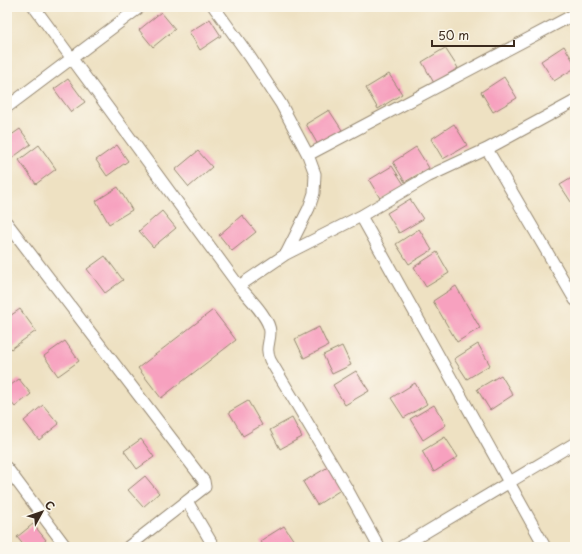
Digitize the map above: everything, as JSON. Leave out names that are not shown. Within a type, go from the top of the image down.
[{"type":"street","points":[[34,7],[239,286],[268,322],[270,332],[267,352],[270,360],[346,487],[379,547]]},
{"type":"street","points":[[7,107],[140,7]]},
{"type":"street","points":[[214,7],[281,104],[308,156],[315,174],[314,192],[309,208],[286,254]]},
{"type":"street","points":[[308,156],[575,14]]},
{"type":"street","points":[[239,286],[286,254],[361,216],[429,176],[487,149],[575,101]]},
{"type":"street","points":[[487,149],[575,300]]},
{"type":"street","points":[[361,216],[545,547]]},
{"type":"street","points":[[7,223],[204,481],[205,487],[128,547]]},
{"type":"street","points":[[401,547],[575,443]]},
{"type":"street","points":[[7,468],[66,547]]},
{"type":"street","points":[[187,501],[214,547]]},
{"type":"building","points":[[161,12],[175,29],[153,47],[139,30]]},
{"type":"building","points":[[210,19],[221,36],[200,50],[189,32]]},
{"type":"building","points":[[564,46],[575,64],[575,68],[554,81],[541,61]]},
{"type":"building","points":[[445,48],[458,68],[434,83],[422,62]]},
{"type":"building","points":[[389,74],[402,94],[378,109],[366,88]]},
{"type":"building","points":[[504,77],[517,98],[493,112],[481,92]]},
{"type":"building","points":[[68,79],[85,102],[71,112],[54,89]]},
{"type":"building","points":[[329,110],[342,130],[318,145],[306,124]]},
{"type":"building","points":[[454,124],[467,145],[443,159],[431,139]]},
{"type":"building","points":[[20,129],[31,144],[12,158],[7,151],[7,138]]},
{"type":"building","points":[[39,145],[56,169],[36,184],[19,160]]},
{"type":"building","points":[[117,145],[128,161],[107,176],[96,160]]},
{"type":"building","points":[[416,147],[429,168],[405,182],[393,162]]},
{"type":"building","points":[[198,151],[212,167],[189,187],[175,170]]},
{"type":"building","points":[[392,166],[405,186],[381,200],[369,180]]},
{"type":"building","points":[[575,176],[575,204],[573,205],[560,185]]},
{"type":"building","points":[[118,187],[132,210],[109,224],[96,201]]},
{"type":"building","points":[[410,199],[423,219],[399,233],[387,213]]},
{"type":"building","points":[[162,211],[176,228],[153,247],[139,231]]},
{"type":"building","points":[[242,215],[256,232],[232,251],[219,235]]},
{"type":"building","points":[[419,229],[432,250],[409,264],[396,244]]},
{"type":"building","points":[[437,252],[449,273],[426,287],[414,267]]},
{"type":"building","points":[[105,256],[123,280],[105,293],[87,269]]},
{"type":"building","points":[[456,286],[480,328],[457,342],[433,301]]},
{"type":"building","points":[[20,309],[36,331],[11,349],[7,343],[7,318]]},
{"type":"building","points":[[213,310],[236,340],[161,398],[138,368]]},
{"type":"building","points":[[319,327],[328,346],[304,358],[295,339]]},
{"type":"building","points":[[65,341],[79,361],[58,376],[44,356]]},
{"type":"building","points":[[478,344],[490,365],[467,379],[454,359]]},
{"type":"building","points":[[342,346],[351,365],[332,374],[323,355]]},
{"type":"building","points":[[356,371],[369,391],[345,405],[333,385]]},
{"type":"building","points":[[501,375],[513,395],[490,410],[477,389]]},
{"type":"building","points":[[19,379],[31,394],[15,407],[7,397],[7,388]]},
{"type":"building","points":[[415,383],[427,404],[404,418],[391,398]]},
{"type":"building","points":[[248,401],[262,425],[243,436],[229,412]]},
{"type":"building","points":[[43,405],[59,424],[39,440],[24,421]]},
{"type":"building","points":[[434,405],[446,425],[423,440],[410,419]]},
{"type":"building","points":[[292,418],[302,437],[280,449],[270,430]]},
{"type":"building","points":[[445,437],[458,457],[434,472],[422,451]]},
{"type":"building","points":[[141,439],[154,457],[137,469],[124,451]]},
{"type":"building","points":[[328,467],[342,489],[317,505],[303,482]]},
{"type":"building","points":[[145,476],[159,493],[143,507],[128,490]]},
{"type":"building","points":[[33,524],[46,540],[38,547],[25,547],[17,537]]},
{"type":"building","points":[[284,526],[298,547],[263,547],[260,541]]}]
